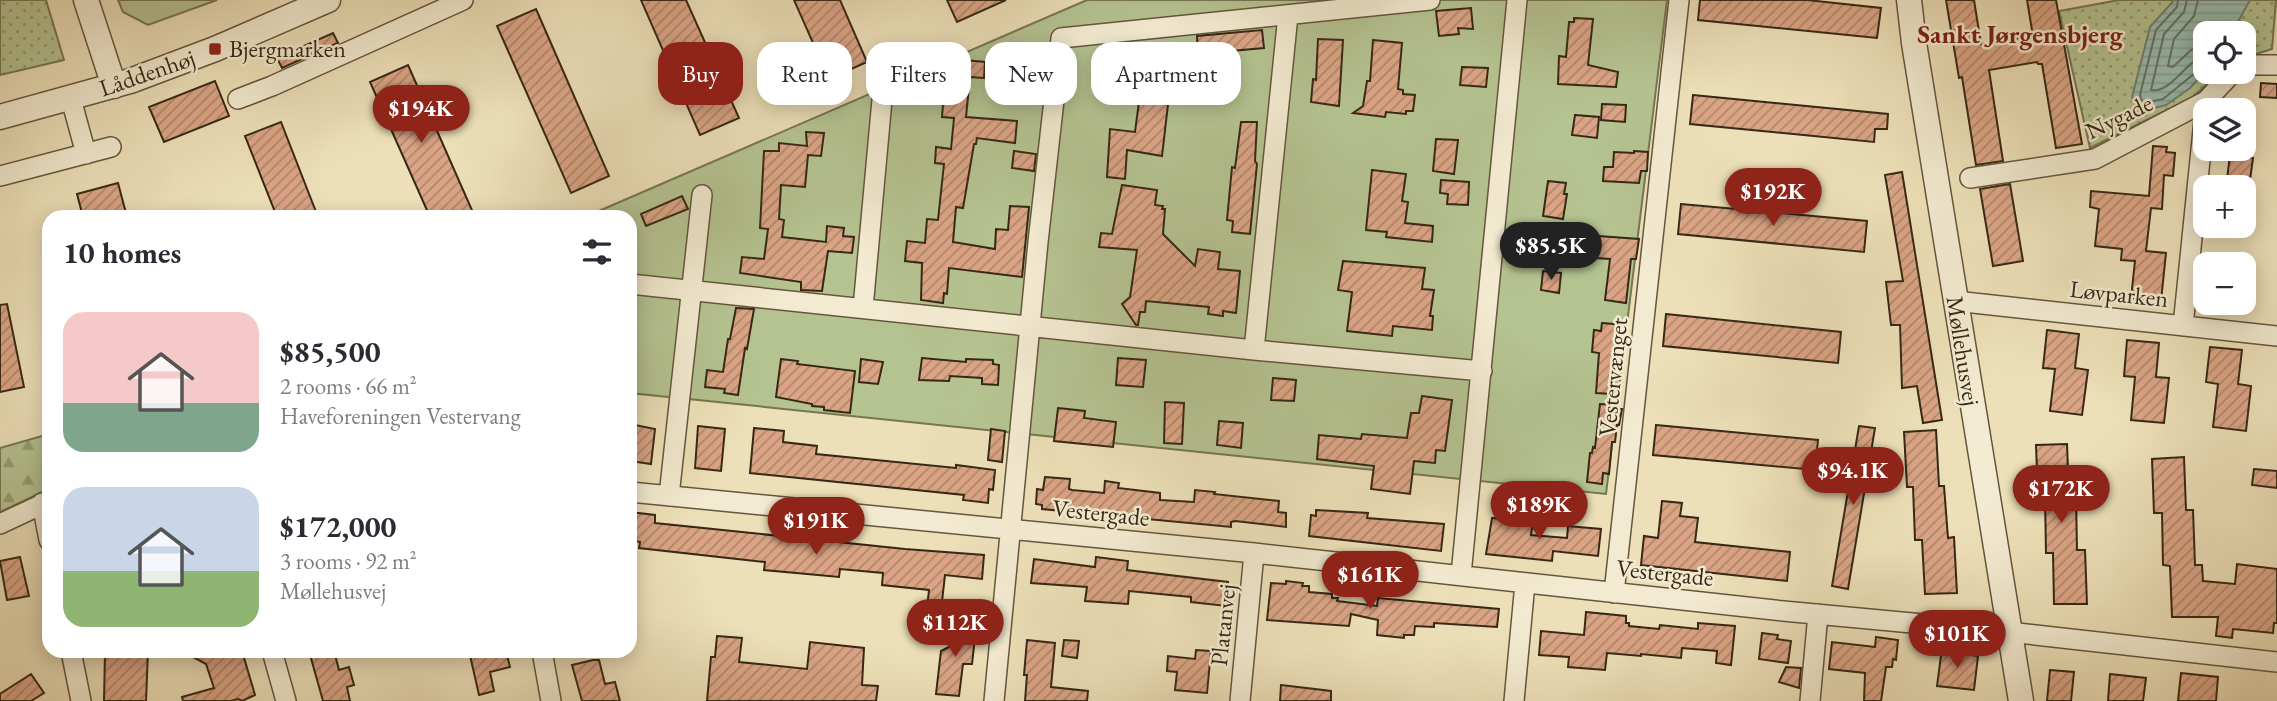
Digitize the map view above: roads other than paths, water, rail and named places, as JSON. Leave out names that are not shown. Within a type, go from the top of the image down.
[{"type":"street","points":[[86,0],[114,86]]},
{"type":"street","name":"Låddenhøj","points":[[0,117],[114,86],[215,49],[328,0]]},
{"type":"street","points":[[238,99],[463,0]]},
{"type":"street","points":[[994,701],[1061,38],[1430,0]]},
{"type":"street","points":[[1461,575],[1517,0]]},
{"type":"street","name":"Vestervænget","points":[[1614,593],[1679,0]]},
{"type":"street","name":"Møllehusvej","points":[[1909,0],[2021,701]]},
{"type":"street","points":[[1254,350],[1289,15]]},
{"type":"street","points":[[2256,65],[2277,65]]},
{"type":"street","name":"Nygade","points":[[2209,98],[2222,84]]},
{"type":"street","points":[[71,99],[86,154]]},
{"type":"street","points":[[863,308],[882,105]]},
{"type":"street","name":"Nygade","points":[[1970,178],[2095,159],[2193,108]]},
{"type":"street","points":[[0,176],[111,147]]},
{"type":"street","points":[[2183,326],[2200,161]]},
{"type":"street","points":[[668,496],[702,195]]},
{"type":"street","points":[[637,285],[1254,350],[1482,371]]},
{"type":"street","name":"Løvparken","points":[[1955,301],[2277,336]]},
{"type":"street","name":"Vestergade","points":[[637,493],[1254,553],[2277,662]]},
{"type":"street","points":[[0,524],[42,503]]},
{"type":"street","name":"Platanvej","points":[[1240,701],[1254,553]]},
{"type":"street","points":[[1514,701],[1525,583]]},
{"type":"street","points":[[1810,701],[1818,614]]},
{"type":"street","points":[[72,658],[81,701]]},
{"type":"street","points":[[274,658],[286,701]]},
{"type":"street","points":[[543,658],[551,701]]},
{"type":"water","points":[[2174,0],[2250,0],[2239,21],[2193,21],[2194,84],[2166,105],[2138,112],[2132,97],[2150,27]]},
{"type":"place","name":"Bjergmarken","points":[[215,49]]},
{"type":"district","name":"Sankt Jørgensbjerg","points":[[2020,34]]}]
